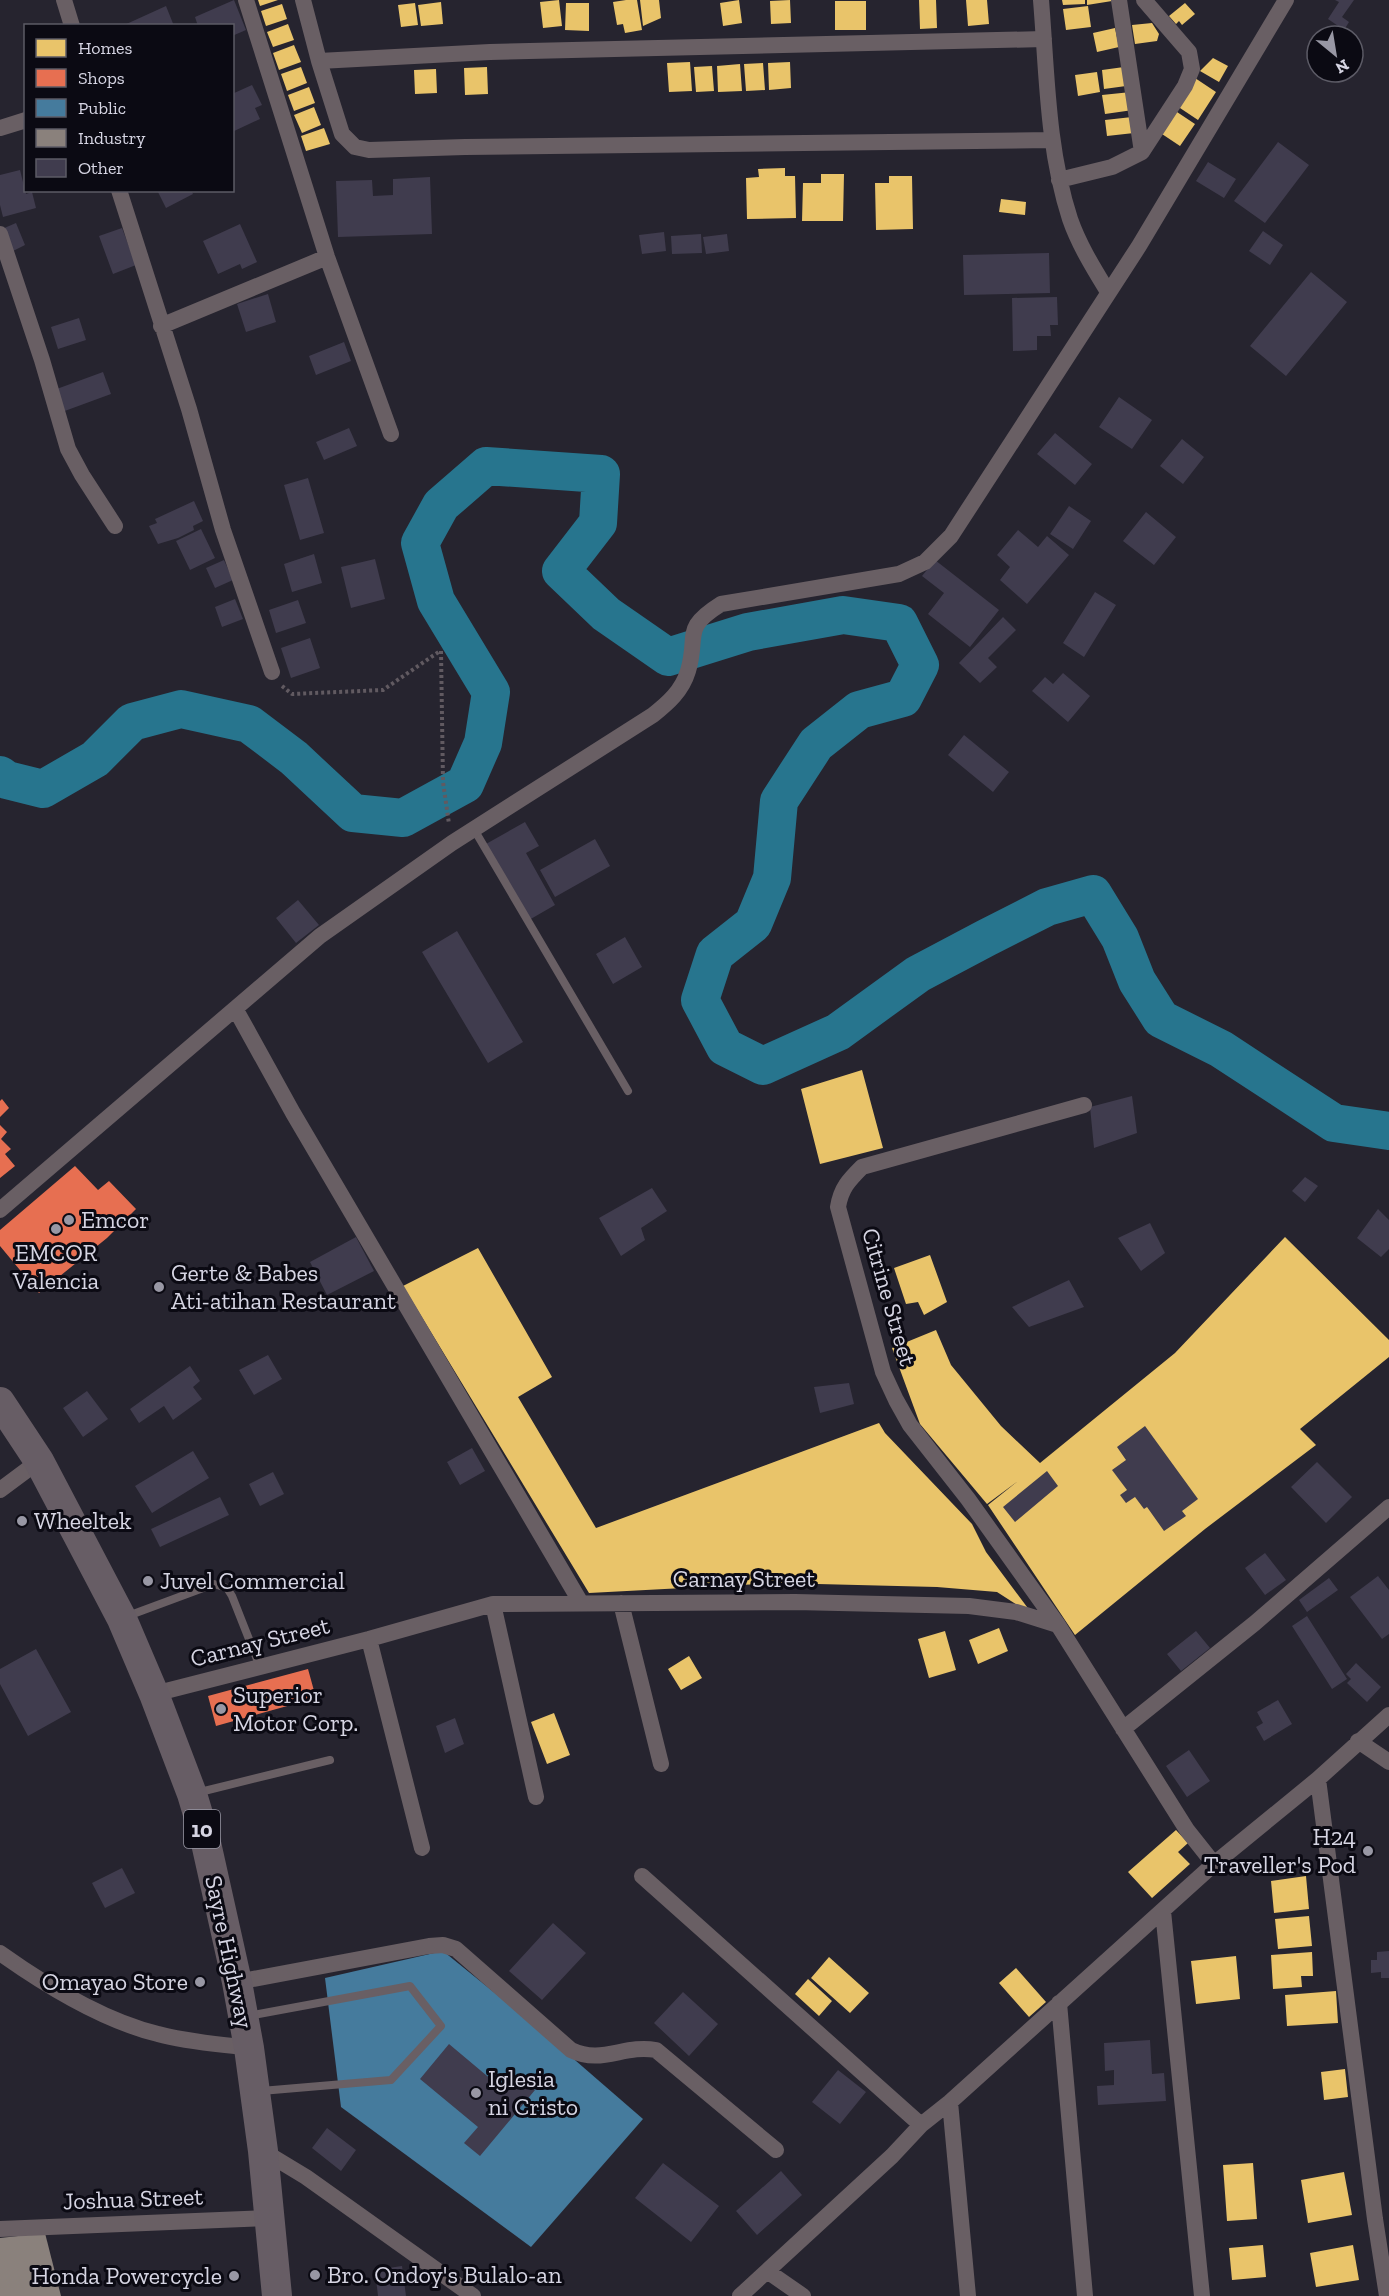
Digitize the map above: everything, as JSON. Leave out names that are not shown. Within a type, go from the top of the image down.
[{"type":"highway","name":"Sayre Highway","points":[[0,1402],[39,1461],[122,1619],[154,1694],[192,1794],[204,1834],[237,1982],[249,2048],[263,2151],[277,2296]]},
{"type":"street","points":[[64,0],[71,24]]},
{"type":"street","points":[[246,0],[327,257],[391,434]]},
{"type":"street","points":[[303,0],[342,134],[355,147],[369,150],[1051,141]]},
{"type":"street","points":[[1041,0],[1051,141],[1059,180],[1071,220],[1085,253],[1108,292]]},
{"type":"street","points":[[1119,0],[1142,152]]},
{"type":"street","points":[[1059,180],[1112,167],[1142,152],[1185,86],[1192,69],[1190,52],[1144,0]]},
{"type":"street","points":[[0,1210],[320,936],[452,843],[475,831],[668,703],[679,691],[688,670],[694,629],[703,615],[721,604],[899,574],[925,562],[951,536],[1138,246],[1286,0]]},
{"type":"street","points":[[319,61],[490,52],[1044,39]]},
{"type":"street","points":[[0,128],[24,121]]},
{"type":"street","points":[[120,192],[160,326],[189,409],[224,530],[273,672]]},
{"type":"street","points":[[0,234],[42,360],[68,448],[82,475],[115,526]]},
{"type":"street","points":[[160,326],[327,257]]},
{"type":"street","points":[[236,1010],[293,1113],[581,1603]]},
{"type":"street","name":"Citrine Street","points":[[1058,1625],[968,1499],[910,1425],[896,1400],[883,1372],[838,1207],[840,1192],[848,1180],[862,1167],[1084,1105]]},
{"type":"street","points":[[0,1490],[39,1461]]},
{"type":"street","points":[[1123,1729],[1255,1623],[1389,1507]]},
{"type":"street","name":"Carnay Street","points":[[154,1694],[369,1639],[493,1604],[795,1602],[969,1606],[1016,1612],[1058,1625]]},
{"type":"street","points":[[621,1603],[661,1764]]},
{"type":"street","points":[[493,1604],[536,1797]]},
{"type":"street","points":[[1058,1625],[1187,1830],[1214,1864]]},
{"type":"street","points":[[369,1639],[422,1848]]},
{"type":"street","points":[[740,2296],[892,2156],[921,2125],[950,2102],[1214,1864],[1318,1779],[1389,1715]]},
{"type":"street","points":[[1358,1742],[1389,1762]]},
{"type":"street","points":[[1318,1779],[1374,2219],[1387,2296]]},
{"type":"street","points":[[642,1876],[921,2125]]},
{"type":"street","points":[[1163,1911],[1202,2296]]},
{"type":"street","points":[[237,1982],[429,1946],[442,1945],[456,1949],[571,2050],[583,2056],[595,2057],[641,2047],[656,2050],[776,2150]]},
{"type":"street","points":[[0,1953],[63,1992],[133,2027],[160,2035],[249,2048]]},
{"type":"street","points":[[1059,2003],[1085,2296]]},
{"type":"street","points":[[950,2102],[968,2296]]},
{"type":"street","points":[[263,2151],[306,2177],[473,2296]]},
{"type":"street","name":"Joshua Street","points":[[0,2229],[269,2218]]},
{"type":"street","points":[[766,2271],[803,2296]]},
{"type":"lane","points":[[475,831],[628,1091]]},
{"type":"lane","points":[[122,1619],[214,1584],[226,1588],[232,1596],[260,1667]]},
{"type":"lane","points":[[192,1794],[330,1760]]},
{"type":"lane","points":[[243,2017],[410,1986],[441,2026],[392,2080],[255,2091]]},
{"type":"path","points":[[273,672],[278,682],[292,694],[383,690],[441,651],[443,782],[452,843]]},
{"type":"building: Homes","points":[[258,0],[278,0],[260,6]]},
{"type":"building: Homes","points":[[559,0],[562,26],[543,28],[540,2]]},
{"type":"building: Homes","points":[[637,0],[642,30],[625,33],[623,24],[617,25],[613,2]]},
{"type":"building: Homes","points":[[640,0],[659,0],[661,18],[643,26]]},
{"type":"building: Homes","points":[[739,0],[742,23],[723,26],[720,3]]},
{"type":"building: Homes","points":[[790,0],[791,23],[771,24],[770,1]]},
{"type":"building: Homes","points":[[919,0],[936,0],[937,28],[920,29]]},
{"type":"building: Homes","points":[[966,0],[987,0],[989,24],[968,26]]},
{"type":"building: Homes","points":[[1062,0],[1085,0],[1085,4],[1063,5]]},
{"type":"building: Homes","points":[[1087,0],[1112,0],[1112,1],[1087,5]]},
{"type":"building: Homes","points":[[835,1],[866,1],[866,30],[835,30]]},
{"type":"building: Homes","points":[[441,2],[443,24],[421,26],[418,5]]},
{"type":"building: Homes","points":[[415,3],[418,25],[401,27],[398,5]]},
{"type":"building: Homes","points":[[566,3],[589,3],[589,31],[565,30]]},
{"type":"building: Homes","points":[[1185,3],[1195,14],[1182,25],[1179,21],[1176,24],[1169,16]]},
{"type":"building: Homes","points":[[282,4],[287,19],[266,26],[261,11]]},
{"type":"building: Homes","points":[[1088,6],[1091,27],[1066,30],[1063,9]]},
{"type":"building: Homes","points":[[1152,23],[1159,34],[1157,41],[1135,44],[1132,25]]},
{"type":"building: Homes","points":[[288,24],[294,40],[273,47],[267,32]]},
{"type":"building: Homes","points":[[1115,28],[1119,47],[1097,52],[1093,33]]},
{"type":"building: Homes","points":[[294,45],[301,62],[279,70],[273,53]]},
{"type":"building: Homes","points":[[1213,58],[1228,66],[1219,82],[1200,71]]},
{"type":"building: Homes","points":[[690,62],[692,91],[669,92],[667,63]]},
{"type":"building: Homes","points":[[790,62],[791,88],[769,90],[768,63]]},
{"type":"building: Homes","points":[[763,63],[765,90],[746,91],[744,64]]},
{"type":"building: Homes","points":[[740,64],[742,91],[718,92],[717,66]]},
{"type":"building: Homes","points":[[712,66],[714,91],[696,92],[694,67]]},
{"type":"building: Homes","points":[[301,67],[307,83],[287,91],[281,74]]},
{"type":"building: Homes","points":[[487,67],[488,94],[465,95],[464,68]]},
{"type":"building: Homes","points":[[1124,67],[1126,86],[1104,89],[1102,70]]},
{"type":"building: Homes","points":[[436,69],[437,93],[415,94],[414,70]]},
{"type":"building: Homes","points":[[1097,72],[1100,92],[1078,96],[1075,75]]},
{"type":"building: Homes","points":[[1195,78],[1216,92],[1198,120],[1177,106]]},
{"type":"building: Homes","points":[[309,87],[315,103],[294,111],[288,95]]},
{"type":"building: Homes","points":[[1131,92],[1133,110],[1105,114],[1102,95]]},
{"type":"building: Homes","points":[[314,107],[321,125],[302,133],[294,115]]},
{"type":"building: Homes","points":[[1174,110],[1195,124],[1180,146],[1159,132]]},
{"type":"building: Homes","points":[[1132,117],[1134,133],[1107,136],[1105,120]]},
{"type":"building: Homes","points":[[324,128],[330,144],[306,151],[301,136]]},
{"type":"building: Homes","points":[[785,168],[785,176],[795,176],[796,218],[747,219],[746,178],[759,177],[758,169]]},
{"type":"building: Homes","points":[[821,174],[844,174],[843,221],[802,221],[803,183],[821,183]]},
{"type":"building: Homes","points":[[889,176],[912,176],[913,229],[876,230],[875,183],[889,183]]},
{"type":"building: Homes","points":[[1001,199],[1026,202],[1025,215],[999,212]]},
{"type":"building: Homes","points":[[862,1070],[883,1148],[820,1164],[801,1089]]},
{"type":"building: Homes","points":[[1285,1237],[1389,1340],[1389,1357],[1300,1429],[1316,1445],[1205,1529],[1075,1635],[988,1505],[1018,1481],[987,1504],[920,1424],[892,1348],[936,1330],[951,1365],[1001,1426],[1040,1463],[1175,1353]]},
{"type":"building: Homes","points":[[478,1248],[552,1377],[518,1397],[596,1528],[879,1423],[885,1433],[972,1524],[986,1552],[1033,1615],[997,1592],[937,1587],[778,1583],[589,1593],[403,1286]]},
{"type":"building: Homes","points":[[930,1255],[947,1302],[924,1315],[918,1302],[906,1304],[894,1268]]},
{"type":"building: Homes","points":[[999,1628],[1008,1651],[978,1664],[969,1640]]},
{"type":"building: Homes","points":[[945,1631],[956,1670],[929,1678],[918,1639]]},
{"type":"building: Homes","points":[[689,1656],[702,1678],[681,1690],[668,1669]]},
{"type":"building: Homes","points":[[554,1713],[570,1755],[547,1764],[531,1722]]},
{"type":"building: Homes","points":[[1176,1830],[1188,1843],[1178,1852],[1190,1864],[1152,1898],[1128,1872]]},
{"type":"building: Homes","points":[[1306,1876],[1309,1909],[1274,1913],[1271,1881]]},
{"type":"building: Homes","points":[[1309,1916],[1312,1946],[1278,1949],[1275,1919]]},
{"type":"building: Homes","points":[[1312,1952],[1313,1976],[1301,1976],[1302,1987],[1273,1989],[1271,1955]]},
{"type":"building: Homes","points":[[1236,1956],[1240,1999],[1196,2004],[1191,1961]]},
{"type":"building: Homes","points":[[829,1957],[869,1993],[850,2013],[811,1978]]},
{"type":"building: Homes","points":[[1016,1968],[1046,2002],[1029,2017],[999,1983]]},
{"type":"building: Homes","points":[[808,1979],[832,2001],[819,2016],[795,1994]]},
{"type":"building: Homes","points":[[1336,1991],[1338,2023],[1287,2026],[1285,1995]]},
{"type":"building: Homes","points":[[1345,2069],[1348,2097],[1324,2100],[1321,2072]]},
{"type":"building: Homes","points":[[1253,2163],[1257,2219],[1227,2221],[1223,2165]]},
{"type":"building: Homes","points":[[1344,2172],[1352,2215],[1308,2223],[1301,2180]]},
{"type":"building: Homes","points":[[1263,2245],[1266,2277],[1232,2280],[1229,2248]]},
{"type":"building: Homes","points":[[1353,2245],[1359,2280],[1316,2287],[1310,2253]]},
{"type":"building: Shops","points":[[2,1099],[9,1108],[0,1117],[0,1101]]},
{"type":"building: Shops","points":[[0,1125],[7,1132],[1,1139],[11,1149],[5,1154],[15,1166],[0,1178]]},
{"type":"building: Shops","name":"Emcor","points":[[75,1166],[98,1190],[109,1181],[136,1209],[107,1238],[39,1293],[0,1246],[0,1230]]},
{"type":"building: Shops","points":[[308,1669],[316,1698],[216,1726],[208,1696]]},
{"type":"building: Public","name":"Iglesia ni Cristo","points":[[443,1951],[538,2028],[643,2119],[531,2247],[341,2107],[325,1978]]},
{"type":"building: Industry","points":[[45,2233],[61,2296],[0,2296],[0,2238]]},
{"type":"building: Other","points":[[234,0],[246,30],[234,35],[234,24],[197,24],[195,17]]},
{"type":"building: Other","points":[[1335,0],[1354,0],[1342,17],[1349,22],[1348,24],[1335,24],[1328,19],[1339,2]]},
{"type":"building: Other","points":[[166,6],[173,24],[126,24]]},
{"type":"building: Other","points":[[252,85],[262,105],[255,108],[260,119],[234,131],[234,93]]},
{"type":"building: Other","points":[[1278,142],[1309,165],[1265,223],[1234,201]]},
{"type":"building: Other","points":[[1208,162],[1236,179],[1224,198],[1196,181]]},
{"type":"building: Other","points":[[20,170],[24,192],[26,194],[32,192],[36,208],[3,217],[0,205],[0,175]]},
{"type":"building: Other","points":[[430,177],[432,234],[338,237],[336,181],[372,180],[373,196],[393,195],[393,179]]},
{"type":"building: Other","points":[[158,192],[192,192],[193,194],[166,208]]},
{"type":"building: Other","points":[[16,223],[25,245],[11,252],[2,229]]},
{"type":"building: Other","points":[[240,224],[257,262],[242,269],[240,264],[218,274],[203,241]]},
{"type":"building: Other","points":[[122,228],[136,265],[113,274],[99,236]]},
{"type":"building: Other","points":[[1263,231],[1283,245],[1270,265],[1249,251]]},
{"type":"building: Other","points":[[664,232],[666,251],[642,254],[639,235]]},
{"type":"building: Other","points":[[701,234],[702,253],[672,254],[671,236]]},
{"type":"building: Other","points":[[727,234],[729,251],[706,254],[703,237]]},
{"type":"building: Other","points":[[1049,253],[1050,293],[964,295],[963,255]]},
{"type":"building: Other","points":[[1311,272],[1347,302],[1286,376],[1250,346]]},
{"type":"building: Other","points":[[268,294],[276,322],[246,332],[237,304]]},
{"type":"building: Other","points":[[1057,297],[1058,325],[1050,325],[1051,336],[1037,336],[1037,350],[1013,351],[1012,298]]},
{"type":"building: Other","points":[[79,318],[86,340],[58,349],[51,327]]},
{"type":"building: Other","points":[[344,342],[351,361],[316,375],[309,356]]},
{"type":"building: Other","points":[[103,372],[111,394],[62,412],[54,390]]},
{"type":"building: Other","points":[[1119,397],[1152,420],[1132,449],[1099,427]]},
{"type":"building: Other","points":[[349,428],[357,446],[324,460],[316,442]]},
{"type":"building: Other","points":[[1055,433],[1092,464],[1075,485],[1037,454]]},
{"type":"building: Other","points":[[1182,439],[1204,457],[1183,484],[1160,466]]},
{"type":"building: Other","points":[[308,478],[324,533],[300,540],[284,485]]},
{"type":"building: Other","points":[[194,501],[203,521],[193,526],[194,530],[158,544],[149,526],[157,523],[155,519]]},
{"type":"building: Other","points":[[1069,506],[1091,521],[1073,549],[1050,534]]},
{"type":"building: Other","points":[[1146,512],[1176,537],[1154,565],[1123,541]]},
{"type":"building: Other","points":[[201,529],[215,558],[190,570],[176,541]]},
{"type":"building: Other","points":[[1018,530],[1038,547],[1047,536],[1069,555],[1027,604],[1000,580],[1010,567],[997,555]]},
{"type":"building: Other","points":[[314,554],[322,583],[292,592],[284,564]]},
{"type":"building: Other","points":[[375,559],[385,599],[351,608],[341,567]]},
{"type":"building: Other","points":[[224,560],[233,580],[215,588],[206,568]]},
{"type":"building: Other","points":[[935,560],[999,610],[970,647],[928,614],[944,593],[922,576]]},
{"type":"building: Other","points":[[1095,592],[1116,605],[1084,657],[1063,643]]},
{"type":"building: Other","points":[[235,599],[243,619],[222,627],[215,607]]},
{"type":"building: Other","points":[[298,600],[306,623],[276,633],[269,610]]},
{"type":"building: Other","points":[[1003,617],[1016,630],[988,658],[997,667],[980,683],[959,663]]},
{"type":"building: Other","points":[[310,638],[320,668],[291,678],[281,648]]},
{"type":"building: Other","points":[[1063,673],[1090,696],[1068,722],[1032,691],[1045,677],[1053,684]]},
{"type":"building: Other","points":[[964,735],[1009,772],[993,792],[948,755]]},
{"type":"building: Other","points":[[525,822],[539,846],[526,853],[555,905],[529,920],[486,844]]},
{"type":"building: Other","points":[[595,839],[610,866],[555,897],[540,870]]},
{"type":"building: Other","points":[[298,900],[319,925],[296,943],[276,918]]},
{"type":"building: Other","points":[[457,931],[523,1042],[488,1063],[422,952]]},
{"type":"building: Other","points":[[625,937],[642,967],[613,984],[596,954]]},
{"type":"building: Other","points":[[1132,1096],[1137,1133],[1094,1148],[1090,1107]]},
{"type":"building: Other","points":[[1305,1177],[1318,1186],[1305,1202],[1292,1191]]},
{"type":"building: Other","points":[[652,1188],[667,1211],[641,1228],[645,1240],[621,1256],[599,1218]]},
{"type":"building: Other","points":[[1378,1209],[1389,1220],[1389,1249],[1381,1257],[1357,1238]]},
{"type":"building: Other","points":[[1150,1223],[1165,1253],[1141,1271],[1118,1238]]},
{"type":"building: Other","points":[[356,1237],[374,1271],[327,1295],[310,1262]]},
{"type":"building: Other","points":[[1069,1280],[1084,1307],[1029,1327],[1012,1307]]},
{"type":"building: Other","points":[[268,1355],[282,1379],[254,1395],[239,1370]]},
{"type":"building: Other","points":[[190,1366],[200,1381],[193,1387],[202,1399],[173,1420],[164,1406],[139,1423],[130,1409]]},
{"type":"building: Other","points":[[849,1383],[854,1404],[820,1413],[814,1387]]},
{"type":"building: Other","points":[[87,1391],[108,1419],[83,1437],[63,1408]]},
{"type":"building: Other","points":[[1145,1426],[1198,1499],[1182,1511],[1186,1516],[1164,1531],[1147,1507],[1144,1509],[1135,1497],[1126,1503],[1120,1495],[1127,1490],[1112,1470],[1126,1460],[1117,1447]]},
{"type":"building: Other","points":[[472,1448],[485,1471],[460,1485],[447,1462]]},
{"type":"building: Other","points":[[193,1451],[209,1478],[152,1513],[135,1486]]},
{"type":"building: Other","points":[[1317,1462],[1352,1497],[1326,1523],[1291,1487]]},
{"type":"building: Other","points":[[1047,1471],[1058,1486],[1015,1522],[1003,1507]]},
{"type":"building: Other","points":[[273,1472],[284,1494],[260,1506],[249,1484]]},
{"type":"building: Other","points":[[220,1497],[229,1515],[160,1547],[151,1529]]},
{"type":"building: Other","points":[[1265,1553],[1286,1580],[1265,1595],[1245,1568]]},
{"type":"building: Other","points":[[1378,1576],[1389,1590],[1389,1634],[1382,1639],[1350,1597]]},
{"type":"building: Other","points":[[1329,1578],[1338,1590],[1307,1612],[1299,1600]]},
{"type":"building: Other","points":[[1307,1616],[1347,1679],[1332,1689],[1292,1626]]},
{"type":"building: Other","points":[[1196,1631],[1210,1648],[1181,1671],[1167,1654]]},
{"type":"building: Other","points":[[36,1649],[71,1712],[28,1736],[0,1684],[0,1669]]},
{"type":"building: Other","points":[[1356,1663],[1381,1687],[1367,1702],[1347,1683],[1351,1679],[1346,1674]]},
{"type":"building: Other","points":[[1278,1700],[1292,1724],[1264,1741],[1256,1727],[1263,1723],[1257,1712]]},
{"type":"building: Other","points":[[455,1718],[464,1744],[445,1753],[436,1726]]},
{"type":"building: Other","points":[[1189,1750],[1210,1781],[1187,1797],[1166,1766]]},
{"type":"building: Other","points":[[122,1868],[135,1893],[105,1908],[92,1883]]},
{"type":"building: Other","points":[[553,1923],[586,1953],[542,2000],[509,1971]]},
{"type":"building: Other","points":[[1389,1951],[1389,1978],[1381,1978],[1381,1972],[1371,1973],[1371,1960],[1377,1960],[1377,1952]]},
{"type":"building: Other","points":[[683,1992],[718,2024],[689,2056],[654,2023]]},
{"type":"building: Other","points":[[1150,2040],[1152,2074],[1164,2073],[1166,2101],[1098,2105],[1097,2086],[1114,2085],[1114,2070],[1105,2071],[1104,2043]]},
{"type":"building: Other","points":[[449,2044],[505,2091],[518,2076],[535,2090],[480,2156],[464,2143],[478,2127],[420,2079]]},
{"type":"building: Other","points":[[838,2070],[866,2092],[840,2124],[812,2102]]},
{"type":"building: Other","points":[[327,2128],[356,2150],[341,2171],[312,2148]]},
{"type":"building: Other","points":[[663,2163],[719,2206],[691,2242],[635,2198]]},
{"type":"building: Other","points":[[781,2171],[802,2195],[757,2235],[736,2211]]},
{"type":"building: Other","points":[[402,2266],[406,2296],[378,2296],[375,2270]]},
{"type":"waterway","points":[[0,775],[7,780],[43,789],[95,759],[132,722],[181,709],[249,724],[294,758],[353,813],[403,818],[465,784],[483,743],[491,692],[436,601],[420,543],[441,505],[486,466],[601,474],[598,523],[561,571],[606,614],[668,657],[748,632],[843,615],[899,623],[920,665],[903,698],[859,710],[816,744],[779,801],[772,878],[753,924],[715,954],[700,1000],[725,1047],[763,1066],[838,1032],[918,974],[986,938],[1047,907],[1093,894],[1120,938],[1137,981],[1161,1019],[1221,1049],[1334,1123],[1389,1131]]},
{"type":"place","name":"Emcor","points":[[69,1220]]},
{"type":"place","name":"EMCOR Valencia","points":[[56,1229]]},
{"type":"place","name":"Gerte & Babes Ati-atihan Restaurant","points":[[159,1287]]},
{"type":"place","name":"Wheeltek","points":[[22,1521]]},
{"type":"place","name":"Juvel Commercial","points":[[148,1581]]},
{"type":"place","name":"Superior Motor Corp.","points":[[221,1709]]},
{"type":"place","name":"H24 Traveller's Pod","points":[[1368,1851]]},
{"type":"place","name":"Omayao Store","points":[[200,1982]]},
{"type":"place","name":"Iglesia ni Cristo","points":[[476,2093]]},
{"type":"place","name":"Bro. Ondoy's Bulalo-an","points":[[315,2275]]},
{"type":"place","name":"Honda Powercycle","points":[[234,2276]]}]
